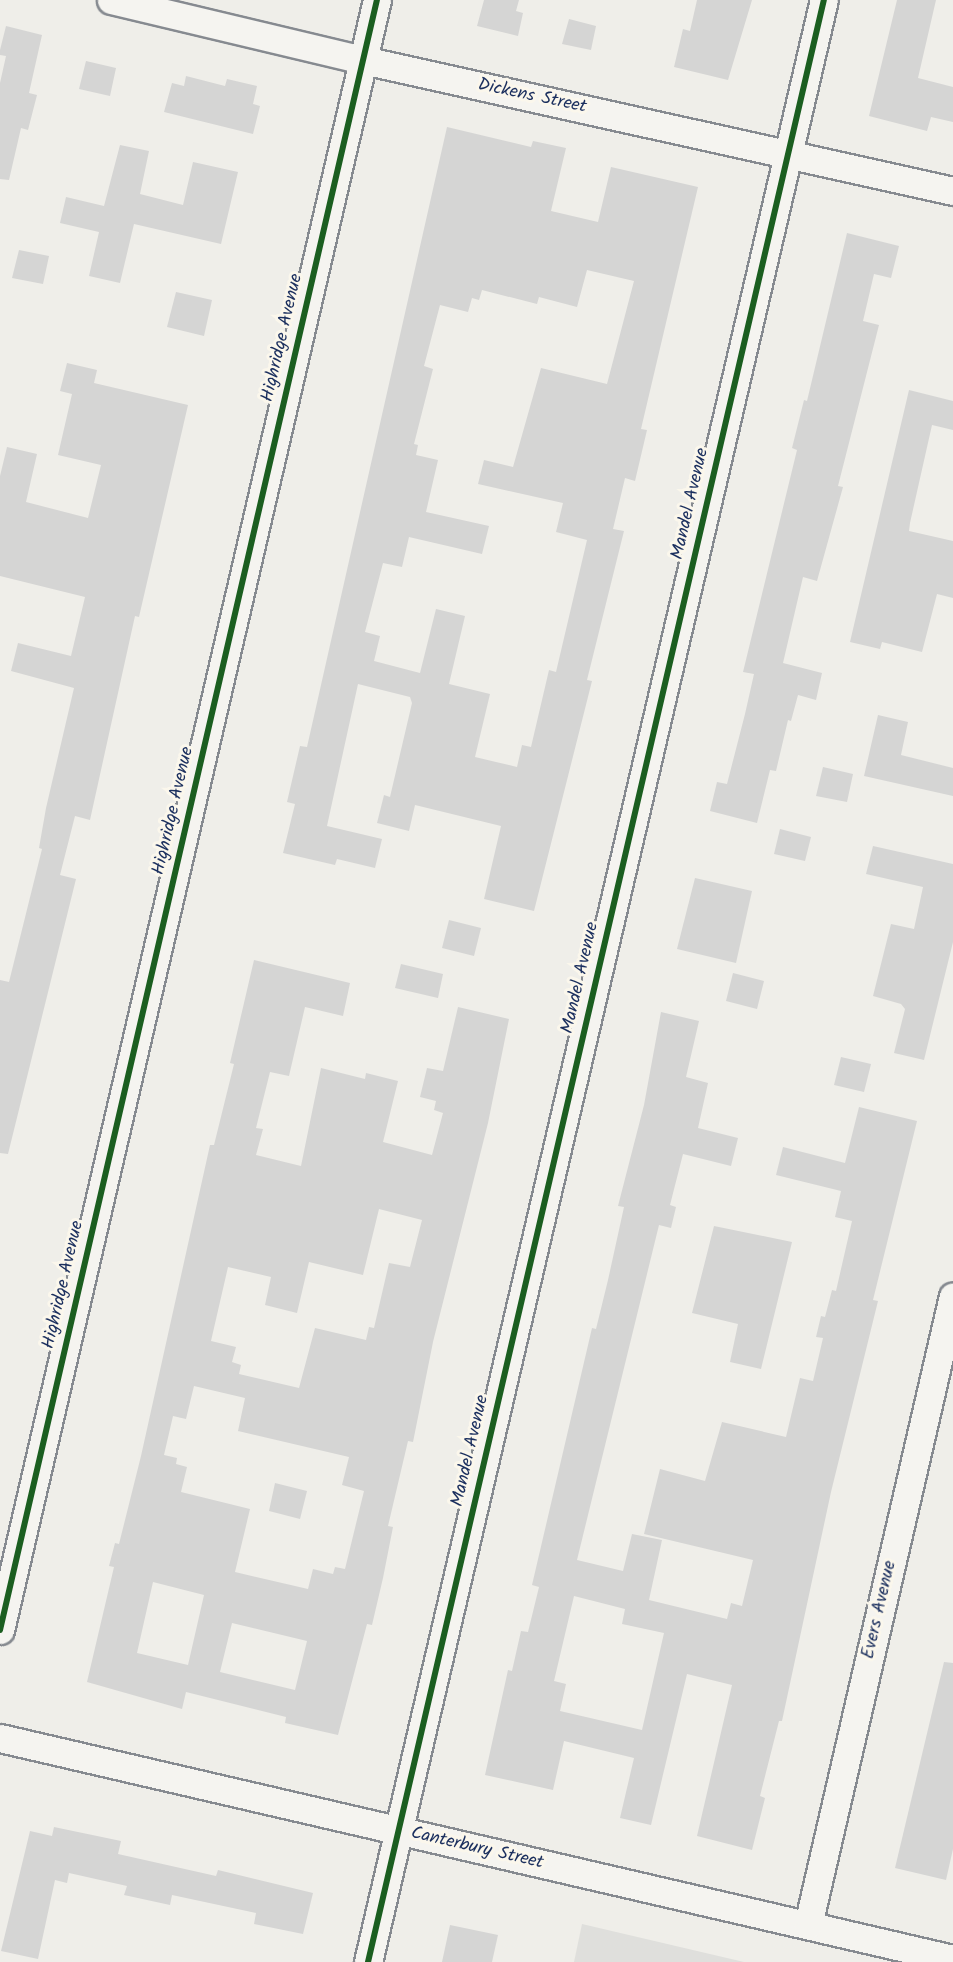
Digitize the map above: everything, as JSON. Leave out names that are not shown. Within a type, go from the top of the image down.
[{"type":"street","name":"Dickens Street","points":[[111,0],[363,60],[788,152],[953,191]]},
{"type":"street","name":"Highridge Avenue","points":[[0,1630],[377,0]]},
{"type":"street","name":"Mandel Avenue","points":[[368,1962],[824,0]]},
{"type":"street","name":"Evers Avenue","points":[[808,1925],[953,1296]]},
{"type":"street","name":"Canterbury Street","points":[[0,1738],[953,1959]]},
{"type":"shaded area","points":[[582,1924],[744,1962],[574,1962]]},
{"type":"building","points":[[484,0],[519,0],[516,11],[523,13],[518,36],[477,26]]},
{"type":"building","points":[[697,0],[752,0],[728,80],[674,67],[683,29],[690,31]]},
{"type":"building","points":[[897,0],[936,0],[918,78],[953,87],[953,122],[931,117],[927,131],[869,116]]},
{"type":"building","points":[[569,19],[596,26],[591,50],[562,44]]},
{"type":"building","points":[[6,26],[42,35],[29,93],[37,95],[28,130],[21,128],[9,180],[0,179],[0,83],[6,56],[0,55],[0,50]]},
{"type":"building","points":[[86,61],[116,68],[110,96],[79,89]]},
{"type":"building","points":[[186,76],[225,86],[227,79],[257,86],[253,104],[260,106],[253,134],[164,112],[172,83],[184,86]]},
{"type":"building","points":[[447,127],[531,147],[533,141],[566,148],[551,211],[598,222],[611,167],[698,187],[641,429],[647,430],[635,481],[625,478],[613,529],[624,531],[587,680],[592,681],[534,911],[484,899],[501,826],[415,805],[409,831],[377,823],[384,795],[390,797],[412,703],[410,697],[358,684],[327,826],[382,839],[375,868],[337,859],[335,865],[283,853],[295,804],[287,802],[300,746],[307,747]],"holes":[[[587,270],[634,281],[607,384],[541,368],[513,467],[484,460],[478,484],[563,503],[556,532],[587,540],[556,672],[549,670],[531,747],[522,745],[517,767],[475,757],[490,694],[449,684],[465,616],[436,609],[420,673],[374,661],[380,636],[365,632],[383,563],[402,567],[409,537],[482,554],[489,526],[426,512],[438,460],[416,455],[418,445],[414,444],[433,369],[424,366],[440,305],[468,312],[472,298],[479,300],[482,290],[537,304],[539,297],[577,307]]]},
{"type":"building","points":[[120,145],[149,151],[140,194],[183,205],[193,162],[238,172],[221,244],[134,224],[120,283],[89,276],[99,232],[60,223],[66,197],[104,206]]},
{"type":"building","points":[[847,233],[899,246],[891,278],[874,274],[863,321],[879,325],[838,486],[843,487],[817,581],[803,577],[783,663],[822,673],[816,700],[798,695],[791,721],[788,720],[776,771],[770,770],[757,823],[710,811],[717,782],[727,784],[745,714],[754,674],[743,672],[797,450],[792,448],[804,400],[807,401]]},
{"type":"building","points":[[19,250],[49,256],[43,284],[12,278]]},
{"type":"building","points":[[176,292],[212,300],[204,336],[167,327]]},
{"type":"building","points":[[67,363],[97,370],[94,383],[188,405],[139,617],[135,616],[90,820],[75,816],[60,875],[76,879],[8,1154],[0,1153],[0,980],[9,982],[42,849],[39,848],[46,808],[74,688],[11,671],[18,643],[71,656],[85,597],[0,576],[0,476],[7,447],[37,454],[26,502],[88,518],[101,465],[58,455],[72,394],[60,391]]},
{"type":"building","points":[[909,390],[953,401],[953,430],[932,425],[909,531],[953,541],[953,598],[937,594],[922,652],[882,642],[880,649],[850,642]]},
{"type":"building","points":[[878,715],[908,722],[901,755],[953,768],[953,796],[864,776]]},
{"type":"building","points":[[823,767],[853,774],[847,802],[816,796]]},
{"type":"building","points":[[780,829],[811,837],[805,861],[774,854]]},
{"type":"building","points":[[873,846],[953,864],[953,942],[924,1060],[894,1053],[905,1009],[901,1004],[873,996],[891,924],[914,929],[923,887],[866,874]]},
{"type":"building","points":[[695,878],[752,891],[736,963],[677,949]]},
{"type":"building","points":[[449,920],[481,928],[474,956],[442,948]]},
{"type":"building","points":[[254,960],[350,983],[343,1016],[305,1007],[289,1076],[270,1072],[256,1128],[263,1129],[256,1155],[301,1166],[321,1068],[365,1079],[366,1073],[398,1081],[383,1142],[432,1155],[443,1113],[434,1110],[436,1101],[420,1097],[427,1068],[443,1071],[458,1007],[509,1019],[488,1123],[433,1342],[413,1442],[408,1441],[388,1526],[393,1527],[372,1625],[367,1624],[338,1735],[285,1723],[286,1717],[186,1692],[182,1709],[87,1682],[114,1567],[109,1566],[115,1543],[119,1544],[141,1456],[210,1145],[214,1145],[234,1064],[230,1063]],"holes":[[[379,1209],[422,1220],[410,1267],[389,1263],[374,1328],[369,1327],[366,1340],[315,1328],[299,1388],[239,1374],[241,1365],[232,1362],[236,1347],[211,1341],[228,1267],[271,1277],[265,1305],[297,1313],[309,1262],[363,1275]],[[194,1386],[245,1398],[238,1431],[349,1457],[342,1485],[364,1491],[345,1569],[335,1567],[333,1574],[313,1569],[308,1589],[235,1572],[250,1509],[181,1492],[187,1467],[176,1464],[177,1458],[164,1455],[173,1416],[186,1419]],[[153,1582],[204,1595],[188,1665],[137,1653]],[[232,1623],[307,1641],[295,1690],[220,1672]]]},
{"type":"building","points":[[401,964],[443,974],[438,998],[395,988]]},
{"type":"building","points":[[733,973],[764,981],[757,1009],[726,1001]]},
{"type":"building","points":[[661,1012],[699,1021],[686,1077],[708,1083],[698,1128],[738,1138],[731,1166],[683,1154],[670,1205],[676,1207],[671,1228],[659,1225],[577,1560],[623,1571],[632,1534],[662,1540],[649,1600],[727,1619],[731,1603],[742,1606],[753,1560],[644,1534],[660,1469],[705,1481],[722,1422],[786,1437],[800,1378],[813,1381],[823,1338],[816,1337],[821,1316],[825,1317],[832,1290],[836,1291],[852,1221],[835,1217],[841,1191],[776,1175],[783,1147],[845,1163],[859,1107],[917,1121],[873,1300],[878,1301],[831,1492],[782,1721],[779,1721],[760,1796],[765,1798],[752,1850],[697,1836],[732,1685],[687,1674],[651,1825],[620,1818],[634,1758],[564,1741],[553,1790],[485,1775],[508,1670],[512,1671],[521,1631],[528,1632],[539,1587],[532,1585],[592,1328],[596,1329],[608,1280],[624,1207],[618,1206],[644,1105]],"holes":[[[574,1596],[625,1609],[622,1624],[664,1633],[642,1730],[560,1711],[566,1684],[554,1681]]]},
{"type":"building","points":[[841,1057],[871,1064],[864,1092],[834,1085]]},
{"type":"building","points":[[714,1226],[792,1242],[761,1369],[730,1362],[738,1324],[692,1313]]},
{"type":"building","points":[[275,1483],[307,1491],[300,1519],[269,1511]]},
{"type":"building","points":[[944,1662],[953,1663],[953,1849],[946,1880],[895,1868]]},
{"type":"building","points":[[54,1827],[121,1841],[118,1854],[216,1876],[218,1870],[313,1893],[303,1934],[254,1924],[256,1913],[172,1895],[170,1905],[124,1895],[127,1886],[69,1873],[67,1883],[55,1880],[38,1959],[1,1951],[30,1831],[52,1836]]},
{"type":"building","points":[[450,1925],[498,1935],[492,1962],[442,1962]]},
{"type":"cycle path","points":[[0,1630],[377,0]]},
{"type":"cycle path","points":[[368,1962],[824,0]]}]
